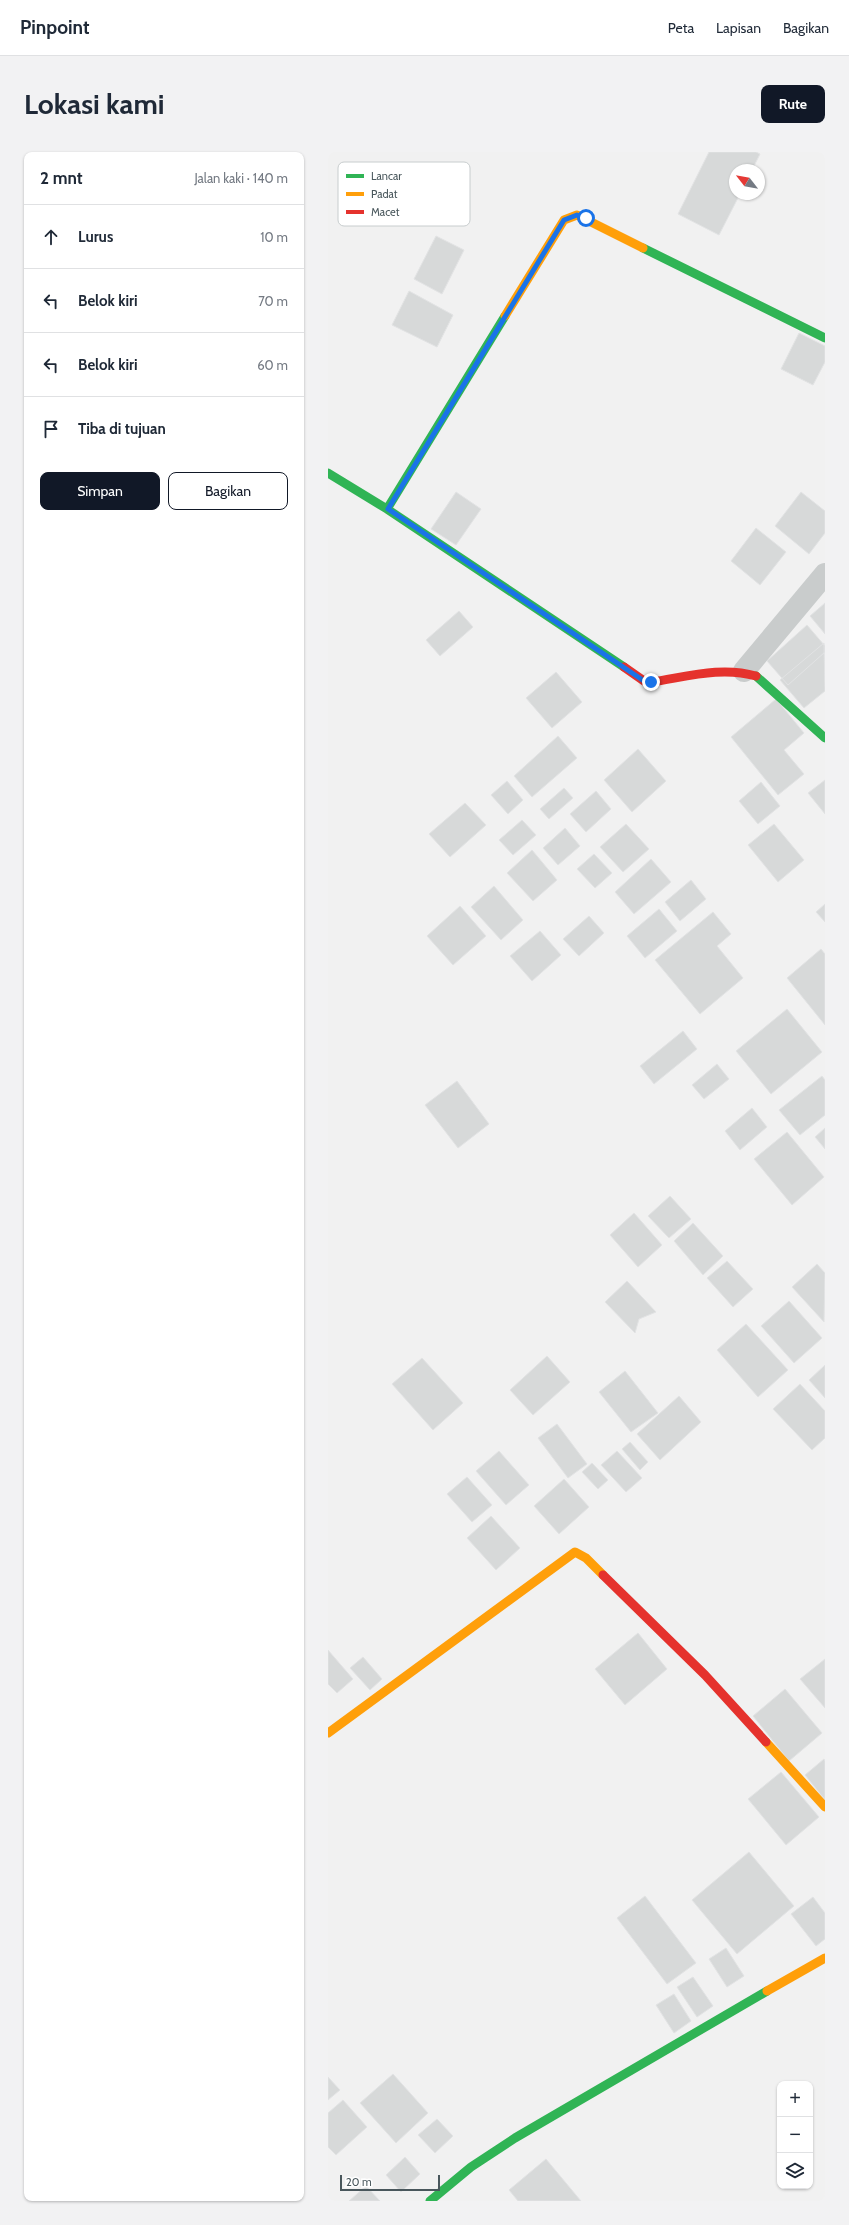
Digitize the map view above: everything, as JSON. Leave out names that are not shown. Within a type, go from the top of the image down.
[{"type":"street","points":[[388,509],[564,220],[577,215],[825,338]]},
{"type":"street","points":[[328,473],[388,509],[644,681],[651,682],[730,671],[744,671],[757,676],[825,738]]},
{"type":"street","points":[[744,671],[825,574]]},
{"type":"street","points":[[328,1733],[575,1552],[586,1558],[705,1675],[825,1807]]},
{"type":"street","points":[[430,2201],[444,2188],[503,2146],[561,2110],[825,1958]]},
{"type":"building","points":[[709,152],[756,152],[760,154],[755,164],[729,164],[729,200],[737,200],[719,235],[678,214]]},
{"type":"building","points":[[436,236],[464,250],[442,294],[414,279]]},
{"type":"building","points":[[409,291],[453,315],[437,347],[392,325]]},
{"type":"building","points":[[799,333],[825,346],[825,362],[813,385],[781,369]]},
{"type":"building","points":[[456,492],[481,509],[456,545],[431,529]]},
{"type":"building","points":[[801,492],[825,511],[825,533],[809,554],[775,526]]},
{"type":"building","points":[[756,528],[786,552],[760,585],[731,561]]},
{"type":"building","points":[[825,603],[825,634],[810,616]]},
{"type":"building","points":[[459,611],[473,627],[440,656],[426,640]]},
{"type":"building","points":[[807,625],[825,646],[825,652],[788,685],[767,661]]},
{"type":"building","points":[[824,643],[825,691],[804,708],[780,680]]},
{"type":"building","points":[[556,672],[582,702],[552,728],[526,698]]},
{"type":"building","points":[[776,699],[804,733],[784,750],[804,774],[778,795],[731,737]]},
{"type":"building","points":[[558,736],[577,758],[532,797],[514,776]]},
{"type":"building","points":[[638,749],[666,781],[632,812],[604,780]]},
{"type":"building","points":[[825,780],[825,814],[808,793]]},
{"type":"building","points":[[507,781],[523,800],[508,814],[491,795]]},
{"type":"building","points":[[761,782],[780,806],[758,824],[739,801]]},
{"type":"building","points":[[564,788],[573,798],[549,819],[540,809]]},
{"type":"building","points":[[596,791],[611,809],[586,832],[570,814]]},
{"type":"building","points":[[465,803],[486,825],[450,857],[429,834]]},
{"type":"building","points":[[522,820],[536,835],[513,855],[499,840]]},
{"type":"building","points":[[626,824],[649,849],[623,872],[600,847]]},
{"type":"building","points":[[774,824],[804,860],[778,882],[748,845]]},
{"type":"building","points":[[565,828],[580,846],[558,865],[543,848]]},
{"type":"building","points":[[532,850],[557,880],[533,901],[507,873]]},
{"type":"building","points":[[594,854],[612,873],[595,888],[577,869]]},
{"type":"building","points":[[651,859],[671,882],[634,914],[615,892]]},
{"type":"building","points":[[691,880],[706,899],[680,921],[665,902]]},
{"type":"building","points":[[494,886],[523,920],[501,940],[471,907]]},
{"type":"building","points":[[825,904],[825,922],[816,912]]},
{"type":"building","points":[[460,906],[486,936],[453,965],[427,936]]},
{"type":"building","points":[[659,909],[677,931],[645,958],[627,936]]},
{"type":"building","points":[[713,912],[731,934],[717,946],[743,978],[700,1014],[655,960]]},
{"type":"building","points":[[589,916],[604,933],[579,956],[563,939]]},
{"type":"building","points":[[540,931],[561,955],[532,981],[510,956]]},
{"type":"building","points":[[821,949],[825,954],[825,1025],[787,978]]},
{"type":"building","points":[[787,1009],[822,1052],[771,1094],[736,1051]]},
{"type":"building","points":[[683,1031],[697,1049],[654,1084],[640,1066]]},
{"type":"building","points":[[717,1064],[729,1079],[704,1099],[692,1085]]},
{"type":"building","points":[[822,1076],[825,1080],[825,1115],[800,1135],[779,1110]]},
{"type":"building","points":[[457,1081],[489,1124],[458,1148],[425,1105]]},
{"type":"building","points":[[752,1108],[767,1127],[740,1150],[725,1131]]},
{"type":"building","points":[[825,1128],[825,1149],[815,1137]]},
{"type":"building","points":[[787,1132],[824,1177],[792,1205],[754,1159]]},
{"type":"building","points":[[670,1196],[691,1219],[669,1238],[648,1216]]},
{"type":"building","points":[[634,1213],[662,1245],[638,1267],[610,1235]]},
{"type":"building","points":[[693,1223],[723,1256],[703,1275],[674,1241]]},
{"type":"building","points":[[727,1261],[753,1289],[733,1307],[707,1278]]},
{"type":"building","points":[[817,1264],[825,1273],[824,1322],[792,1287]]},
{"type":"building","points":[[627,1281],[656,1312],[639,1319],[635,1333],[605,1302]]},
{"type":"building","points":[[789,1301],[822,1338],[794,1363],[761,1326]]},
{"type":"building","points":[[746,1324],[788,1370],[758,1397],[717,1350]]},
{"type":"building","points":[[547,1356],[570,1382],[533,1415],[510,1390]]},
{"type":"building","points":[[422,1358],[463,1403],[433,1430],[392,1384]]},
{"type":"building","points":[[825,1365],[825,1398],[809,1380]]},
{"type":"building","points":[[625,1371],[658,1413],[631,1432],[599,1392]]},
{"type":"building","points":[[800,1384],[825,1411],[825,1438],[812,1450],[773,1409]]},
{"type":"building","points":[[679,1396],[701,1422],[660,1460],[637,1434]]},
{"type":"building","points":[[557,1424],[587,1464],[568,1478],[538,1438]]},
{"type":"building","points":[[630,1442],[648,1462],[640,1470],[622,1449]]},
{"type":"building","points":[[499,1451],[529,1485],[506,1505],[476,1471]]},
{"type":"building","points":[[617,1451],[642,1478],[626,1492],[601,1465]]},
{"type":"building","points":[[592,1463],[608,1480],[598,1489],[582,1472]]},
{"type":"building","points":[[467,1477],[492,1505],[472,1522],[447,1494]]},
{"type":"building","points":[[564,1479],[589,1507],[559,1534],[534,1506]]},
{"type":"building","points":[[491,1516],[520,1548],[496,1570],[467,1538]]},
{"type":"building","points":[[638,1633],[667,1669],[625,1705],[595,1669]]},
{"type":"building","points":[[328,1650],[353,1679],[337,1693],[328,1684]]},
{"type":"building","points":[[363,1657],[382,1679],[370,1690],[350,1668]]},
{"type":"building","points":[[825,1659],[825,1708],[800,1679]]},
{"type":"building","points":[[785,1689],[822,1733],[789,1761],[753,1716]]},
{"type":"building","points":[[824,1759],[825,1761],[825,1800],[805,1775]]},
{"type":"building","points":[[781,1772],[819,1817],[786,1845],[748,1799]]},
{"type":"building","points":[[749,1852],[794,1906],[737,1954],[692,1900]]},
{"type":"building","points":[[645,1896],[696,1963],[667,1984],[617,1918]]},
{"type":"building","points":[[813,1897],[825,1913],[825,1939],[816,1946],[791,1914]]},
{"type":"building","points":[[726,1948],[744,1976],[727,1987],[709,1959]]},
{"type":"building","points":[[693,1977],[713,2006],[697,2017],[677,1987]]},
{"type":"building","points":[[674,1994],[691,2021],[674,2033],[656,2005]]},
{"type":"building","points":[[393,2074],[428,2113],[396,2143],[360,2103]]},
{"type":"building","points":[[328,2077],[340,2090],[328,2100]]},
{"type":"building","points":[[343,2100],[367,2127],[336,2155],[328,2147],[328,2113]]},
{"type":"building","points":[[437,2119],[453,2136],[435,2153],[418,2135]]},
{"type":"building","points":[[405,2157],[420,2174],[401,2192],[386,2175]]},
{"type":"building","points":[[546,2159],[581,2201],[518,2201],[509,2190]]},
{"type":"building","points":[[366,2186],[380,2201],[349,2201]]},
{"type":"traffic: fast","points":[[643,248],[825,338]]},
{"type":"traffic: fast","points":[[387,509],[505,316]]},
{"type":"traffic: fast","points":[[328,473],[387,509],[624,667]]},
{"type":"traffic: fast","points":[[756,676],[825,738]]},
{"type":"traffic: fast","points":[[430,2201],[471,2167],[515,2138],[767,1991]]},
{"type":"traffic: slow","points":[[505,316],[564,220],[577,215],[643,248]]},
{"type":"traffic: slow","points":[[328,1733],[575,1552],[586,1558],[603,1575]]},
{"type":"traffic: slow","points":[[766,1742],[825,1807]]},
{"type":"traffic: slow","points":[[767,1991],[825,1958]]},
{"type":"traffic: jam","points":[[624,667],[644,681],[651,682],[717,672],[743,673],[756,676]]},
{"type":"traffic: jam","points":[[603,1575],[705,1675],[766,1742]]},
{"type":"route","points":[[586,218],[577,215],[564,220],[388,509],[644,681],[651,682]]}]
